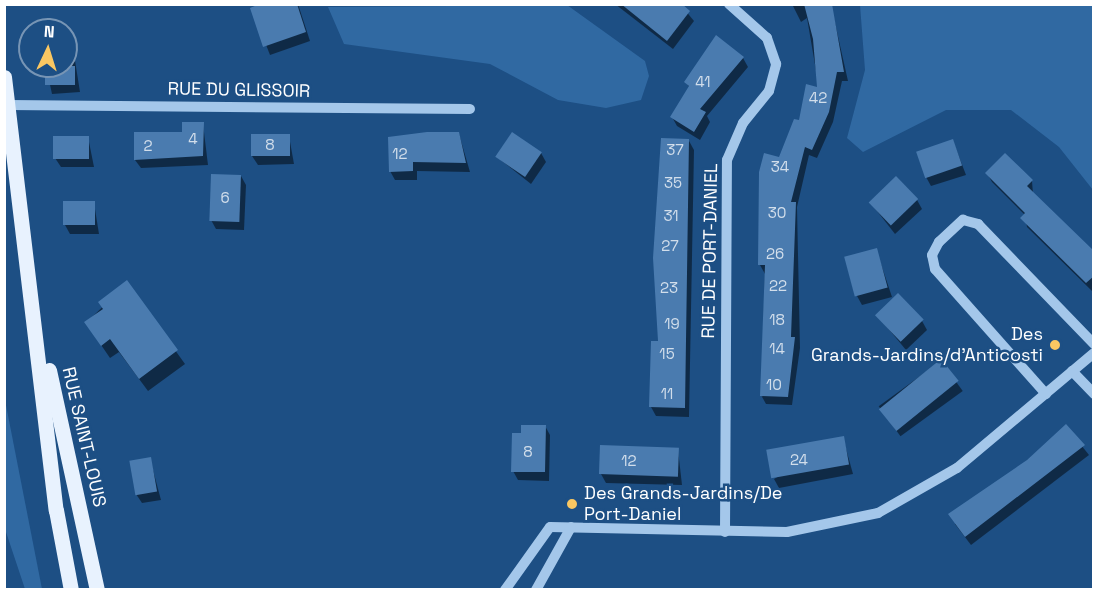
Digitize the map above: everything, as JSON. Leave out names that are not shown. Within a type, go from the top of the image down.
[{"type":"main road","name":"RUE SAINT-LOUIS","points":[[4,77],[32,294],[56,510],[71,590]]},
{"type":"main road","name":"RUE SAINT-LOUIS","points":[[32,294],[97,590]]},
{"type":"street","name":"RUE DE PORT-DANIEL","points":[[725,532],[727,160],[742,123],[769,91],[776,64],[767,38],[729,4]]},
{"type":"street","name":"RUE DU GLISSOIR","points":[[8,105],[470,109]]},
{"type":"street","points":[[1046,394],[935,270],[932,255],[939,242],[963,220],[978,224],[1094,344]]},
{"type":"street","points":[[505,590],[544,530],[571,527],[725,532],[816,529],[878,513],[933,486],[1094,353]]},
{"type":"street","points":[[1072,371],[1094,394]]},
{"type":"street","points":[[536,590],[571,527]]},
{"type":"shaded area","points":[[567,5],[645,61],[649,76],[641,100],[606,108],[558,100],[490,64],[344,44],[328,7]]},
{"type":"shaded area","points":[[860,5],[1093,5],[1093,190],[1059,147],[1011,110],[946,110],[863,152],[847,138],[865,70]]},
{"type":"shaded area","points":[[4,395],[42,589],[25,589],[5,529]]},
{"type":"building","points":[[260,4],[297,4],[306,32],[263,47],[250,8]]},
{"type":"building","points":[[621,4],[682,4],[690,11],[667,41]]},
{"type":"building","points":[[804,4],[832,4],[844,72],[837,72],[829,112],[812,150],[805,147],[791,202],[796,202],[791,337],[795,337],[788,397],[760,396],[765,265],[758,265],[759,172],[764,153],[779,157],[794,119],[799,120],[806,84],[817,87],[813,39]]},
{"type":"building","points":[[716,35],[744,57],[700,109],[706,112],[694,132],[670,117],[689,86],[684,82]]},
{"type":"building","points":[[45,78],[75,78],[75,85],[45,85]]},
{"type":"building","points":[[182,122],[204,122],[203,156],[134,160],[134,132],[182,132]]},
{"type":"building","points":[[427,132],[459,132],[466,163],[413,162],[413,171],[389,172],[388,137]]},
{"type":"building","points":[[512,132],[542,152],[525,177],[495,157]]},
{"type":"building","points":[[251,134],[290,134],[290,156],[251,156]]},
{"type":"building","points":[[53,136],[89,136],[89,159],[53,159]]},
{"type":"building","points":[[661,138],[689,139],[685,408],[649,407],[651,341],[658,341],[653,258]]},
{"type":"building","points":[[953,139],[962,165],[925,178],[916,152]]},
{"type":"building","points":[[1005,153],[1033,180],[1027,186],[1094,251],[1094,276],[1086,283],[1020,218],[1025,213],[985,173]]},
{"type":"building","points":[[211,174],[241,175],[239,222],[209,221]]},
{"type":"building","points":[[896,176],[918,199],[891,225],[869,202]]},
{"type":"building","points":[[63,201],[95,201],[95,225],[63,225]]},
{"type":"building","points":[[877,248],[888,288],[855,296],[844,257]]},
{"type":"building","points":[[127,280],[178,350],[139,379],[110,339],[101,346],[84,322],[103,309],[98,302]]},
{"type":"building","points":[[898,293],[924,320],[901,342],[875,315]]},
{"type":"building","points":[[941,359],[959,381],[896,431],[879,409]]},
{"type":"building","points":[[1066,424],[1085,445],[965,537],[948,514],[1027,460]]},
{"type":"building","points":[[521,425],[546,425],[545,472],[511,472],[512,433],[521,433]]},
{"type":"building","points":[[844,436],[849,465],[771,478],[766,450]]},
{"type":"building","points":[[600,445],[679,448],[678,477],[599,474]]},
{"type":"building","points":[[151,457],[157,491],[135,495],[129,461]]},
{"type":"place","name":"Des Grands-Jardins/d'Anticosti","points":[[1055,345]]},
{"type":"place","name":"Des Grands-Jardins/De Port-Daniel","points":[[572,504]]}]
